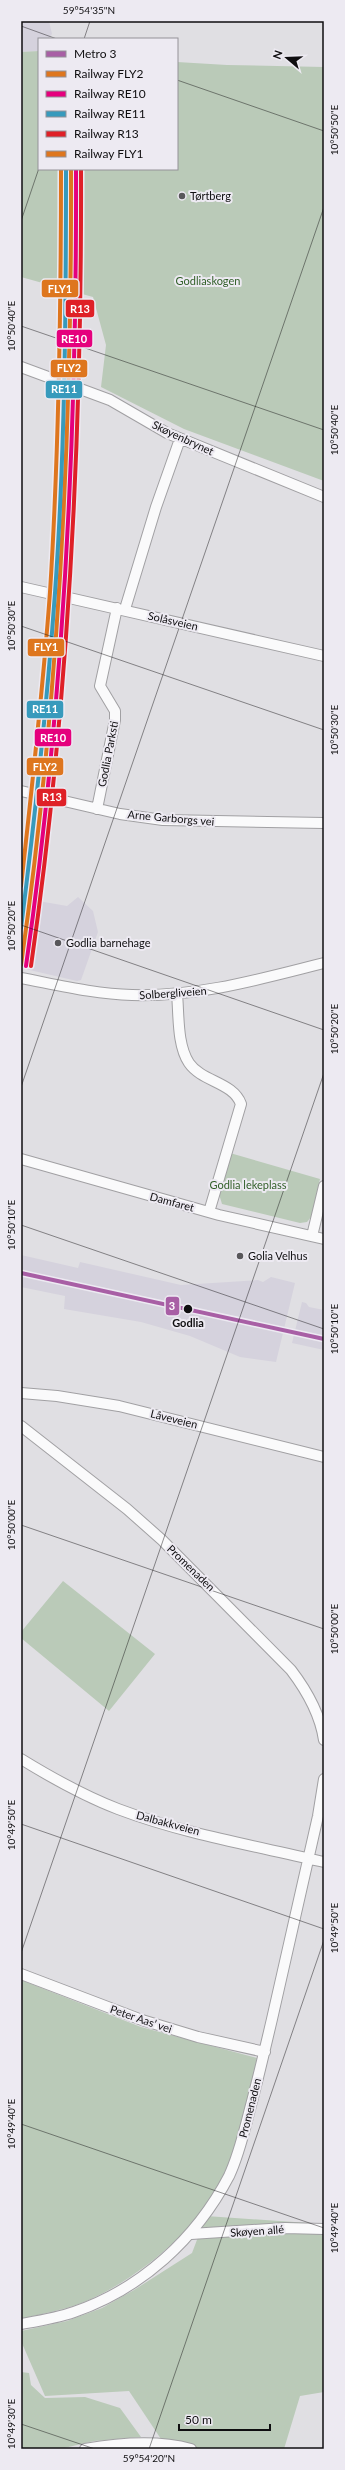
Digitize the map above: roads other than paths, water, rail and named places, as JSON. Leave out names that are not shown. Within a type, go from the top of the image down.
[{"type":"street","name":"Skøyenbrynet","points":[[21,367],[110,400],[180,439],[324,497]]},
{"type":"street","name":"Godlia Parksti","points":[[97,809],[115,720],[114,711],[100,686],[121,608],[180,439]]},
{"type":"street","name":"Solåsveien","points":[[21,586],[324,656]]},
{"type":"street","name":"Arne Garborgs vei","points":[[21,791],[97,809],[163,820],[324,823]]},
{"type":"street","name":"Solbergliveien","points":[[21,978],[86,990],[131,995],[177,994],[231,987],[324,963]]},
{"type":"street","points":[[177,994],[181,1040],[184,1054],[190,1064],[206,1078],[235,1093],[241,1104],[209,1212]]},
{"type":"street","name":"Damfaret","points":[[21,1158],[264,1227],[324,1239]]},
{"type":"street","points":[[312,1236],[324,1186]]},
{"type":"street","name":"Låveveien","points":[[21,1394],[57,1396],[119,1406],[324,1457]]},
{"type":"street","name":"Promenaden","points":[[21,1426],[127,1509],[196,1572],[291,1670],[302,1685],[323,1726],[324,1740]]},
{"type":"street","name":"Dalbakkveien","points":[[21,1759],[53,1778],[96,1800],[136,1815],[324,1862]]},
{"type":"street","name":"Promenaden","points":[[21,2324],[73,2313],[109,2297],[161,2262],[191,2234],[209,2210],[229,2176],[242,2139],[264,2052],[308,1858],[324,1779]]},
{"type":"street","name":"Peter Aas’ vei","points":[[21,1974],[147,2022],[198,2037],[264,2052]]},
{"type":"street","name":"Skøyen allé","points":[[191,2234],[285,2228],[324,2229]]},
{"type":"street","points":[[85,2449],[108,2445],[191,2449]]},
{"type":"metro line","name":"3","points":[[21,1273],[324,1339]]},
{"type":"rail line","name":"FLY1","points":[[21,886],[44,666],[56,486],[61,275],[61,170]]},
{"type":"rail line","name":"RE11","points":[[21,928],[36,803],[52,635],[58,540],[64,381],[66,170]]},
{"type":"rail line","name":"FLY2","points":[[21,965],[45,767],[61,568],[69,368],[71,170]]},
{"type":"rail line","name":"RE10","points":[[26,966],[50,768],[66,569],[74,369],[76,170]]},
{"type":"rail line","name":"R13","points":[[31,966],[55,768],[71,569],[79,369],[81,170]]},
{"type":"place","name":"Tørtberg","points":[[182,196]]},
{"type":"place","name":"Godlia barnehage","points":[[58,943]]},
{"type":"place","name":"Golia Velhus","points":[[240,1256]]},
{"type":"place","name":"Godlia","points":[[188,1309]]},
{"type":"park label","name":"Godliaskogen","points":[[208,281]]},
{"type":"park label","name":"Godlia lekeplass","points":[[248,1185]]}]
